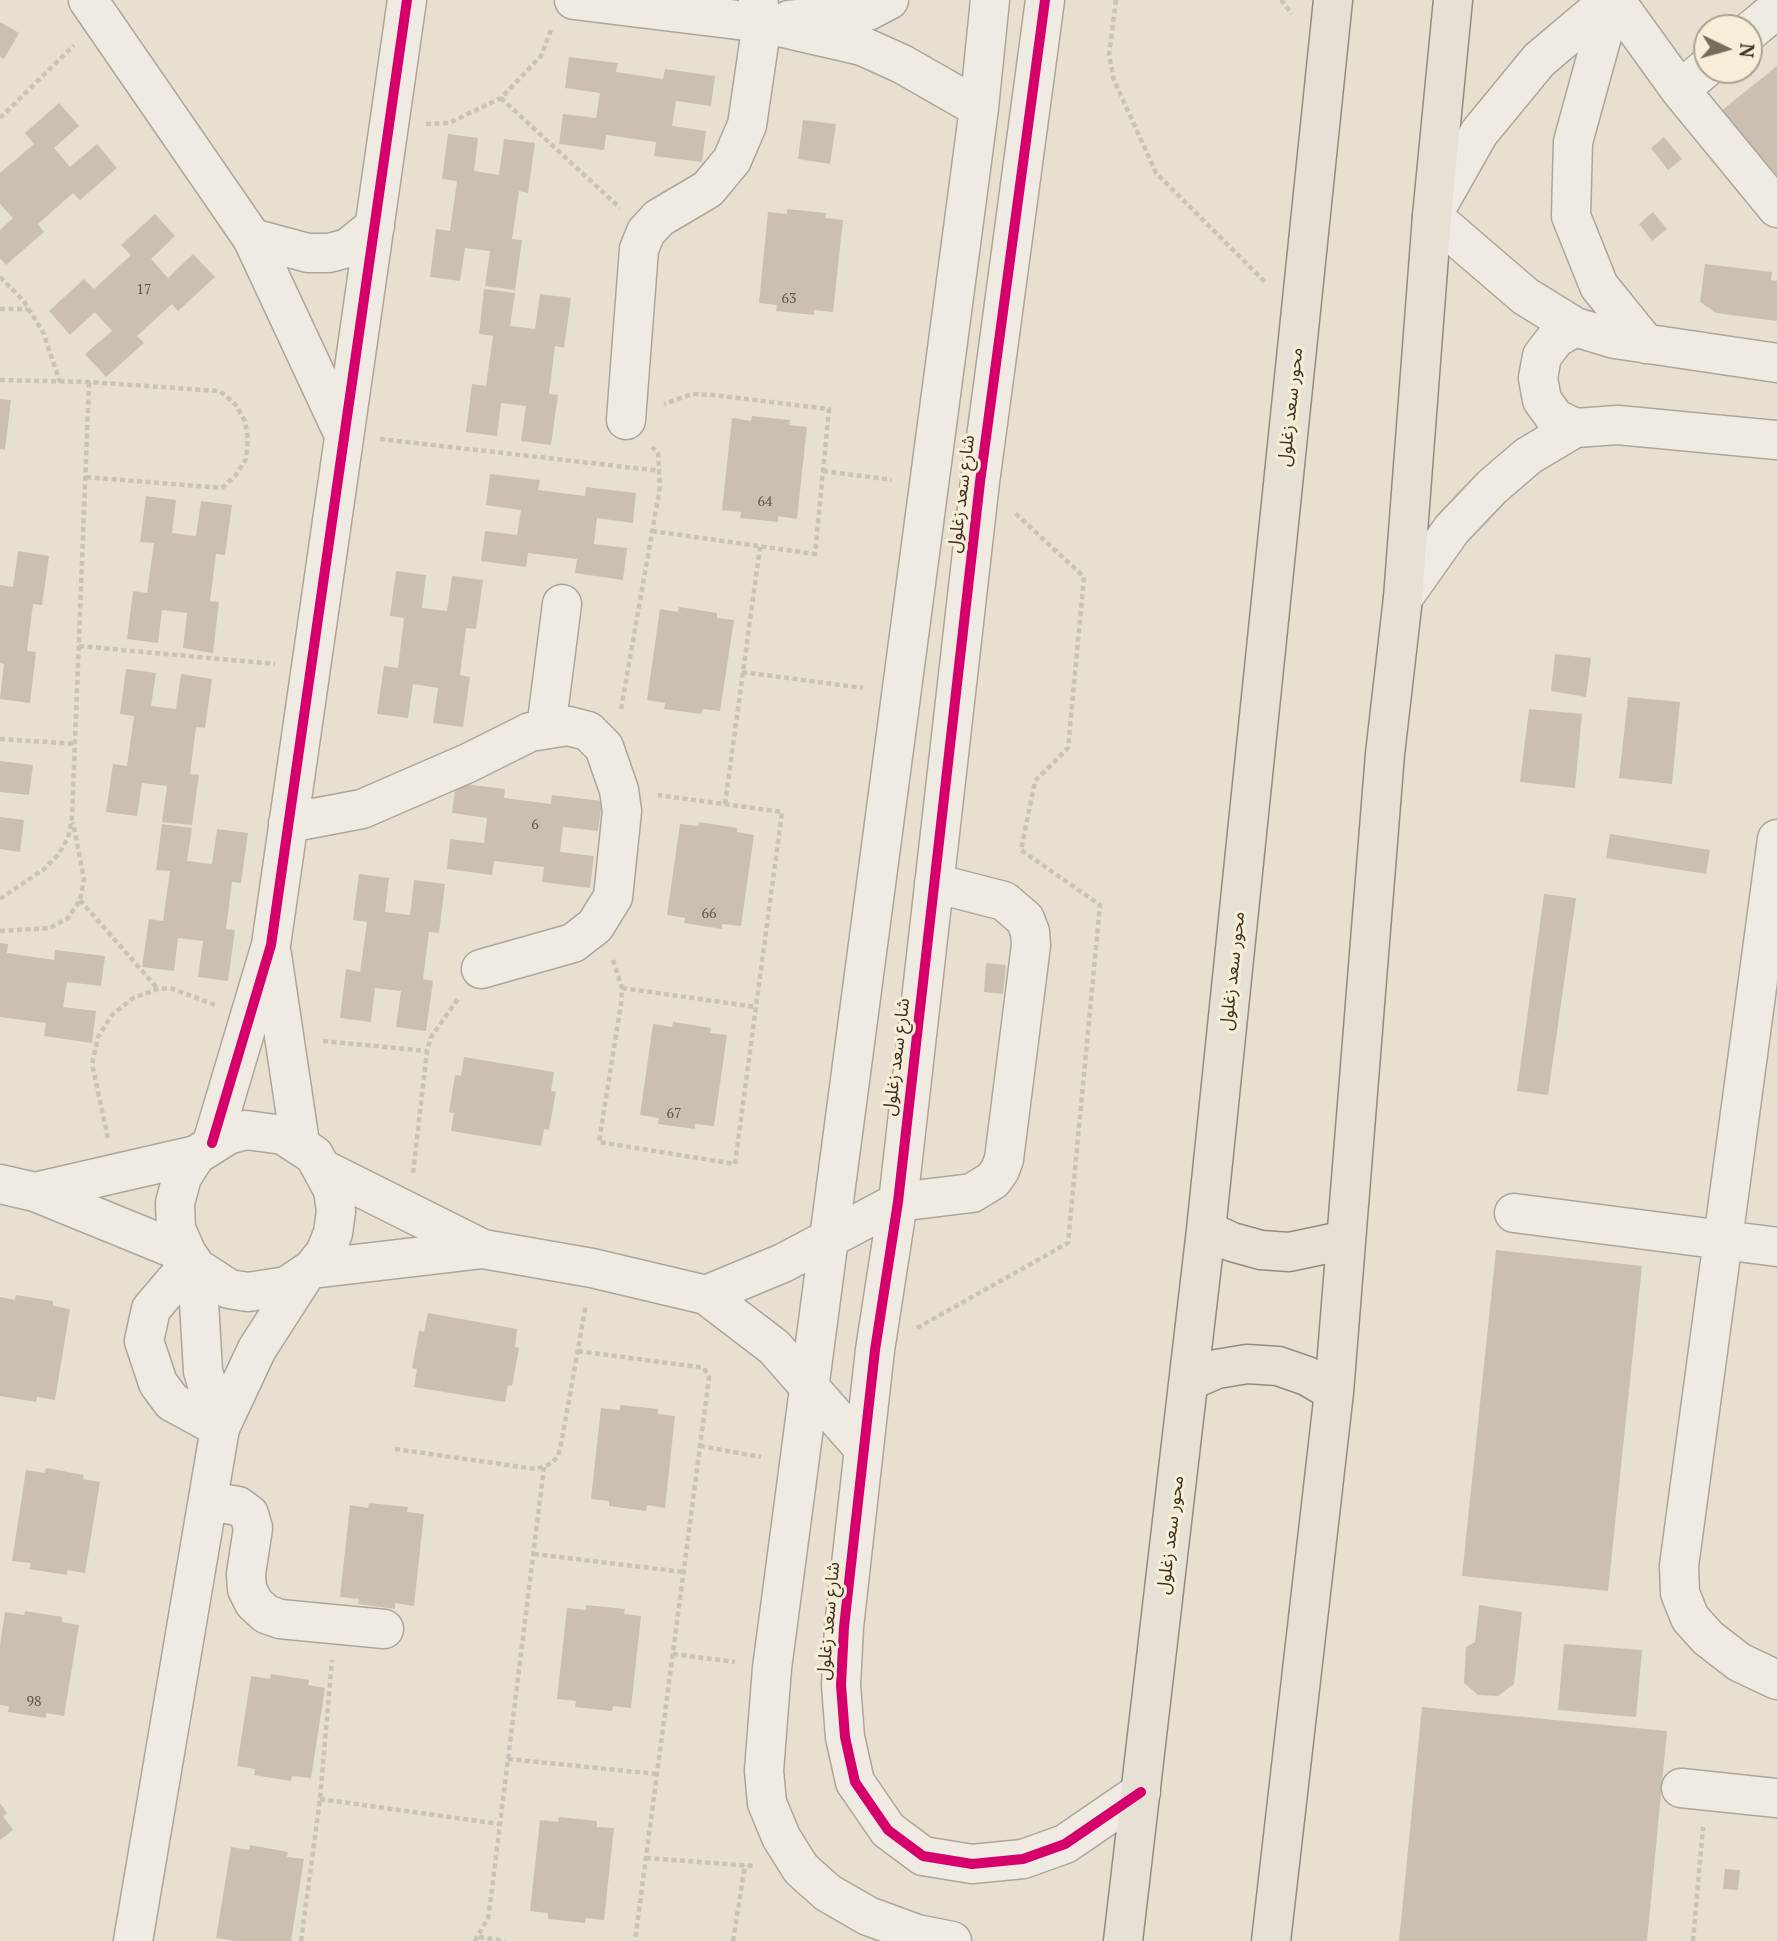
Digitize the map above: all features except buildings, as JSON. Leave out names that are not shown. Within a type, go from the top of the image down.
[{"type":"main road","name":"محور سعد زغلول","points":[[1123,1941],[1206,1230],[1333,0]]},
{"type":"main road","points":[[1271,1941],[1334,1392],[1384,768],[1403,598],[1432,216],[1453,0]]},
{"type":"main road","points":[[1206,1230],[1232,1242],[1261,1250],[1289,1252],[1346,1241]]},
{"type":"main road","points":[[1189,1381],[1217,1369],[1248,1364],[1278,1366],[1307,1376],[1334,1392]]},
{"type":"street","points":[[220,1428],[203,1371],[192,1261],[176,1229],[175,1203],[181,1177],[204,1149],[271,945],[407,0]]},
{"type":"street","points":[[564,11],[868,11],[889,0]]},
{"type":"street","name":"شارع سعد زغلول","points":[[952,1941],[917,1934],[868,1916],[828,1893],[801,1869],[781,1837],[767,1803],[764,1771],[772,1668],[802,1464],[828,1238],[979,108],[990,0]]},
{"type":"street","name":"شارع سعد زغلول","points":[[1045,0],[980,482],[898,1202],[864,1449],[844,1627],[841,1685],[845,1737],[855,1782],[888,1830],[923,1856],[972,1864],[1023,1859],[1065,1844],[1141,1792]]},
{"type":"street","points":[[1613,0],[1539,60],[1487,122],[1432,216],[1525,296],[1575,327],[1646,344],[1777,363]]},
{"type":"street","points":[[1613,0],[1693,79]]},
{"type":"street","points":[[1613,0],[1573,142],[1571,216],[1599,286],[1646,344]]},
{"type":"street","points":[[1763,20],[1777,9]]},
{"type":"street","points":[[94,10],[252,238],[344,435]]},
{"type":"street","points":[[760,11],[862,46],[912,69],[979,108]]},
{"type":"street","points":[[626,420],[639,249],[646,232],[659,218],[708,189],[732,160],[747,125],[760,11]]},
{"type":"street","points":[[1696,84],[1777,208]]},
{"type":"street","points":[[252,238],[308,253],[329,253],[348,248],[374,226]]},
{"type":"street","points":[[1575,327],[1556,338],[1542,356],[1538,378],[1542,400],[1555,418],[1575,428]]},
{"type":"street","points":[[1403,598],[1452,529],[1492,486],[1528,456],[1575,428],[1618,425],[1777,440]]},
{"type":"street","points":[[546,729],[562,604]]},
{"type":"street","points":[[288,823],[362,809],[468,763],[530,732],[568,726],[588,731],[604,747],[615,776],[622,811],[613,897],[596,926],[573,943],[481,969]]},
{"type":"street","points":[[1777,839],[1679,1566],[1680,1593],[1690,1618],[1709,1638],[1739,1662],[1777,1680]]},
{"type":"street","points":[[706,1295],[783,1263],[898,1202],[972,1193],[993,1181],[1000,1170],[1031,945],[1025,919],[1016,908],[1004,901],[934,883]]},
{"type":"street","points":[[133,1941],[220,1428],[257,1349],[308,1273],[325,1253],[333,1233],[336,1211],[333,1190],[312,1157],[284,1037],[271,945]]},
{"type":"street","points":[[17,1188],[116,1173],[204,1149],[228,1135],[265,1130],[408,1212],[483,1249],[592,1268],[706,1295],[753,1328],[811,1387],[864,1449]]},
{"type":"street","points":[[17,1188],[192,1261],[229,1289],[248,1292],[268,1292],[308,1273],[483,1249]]},
{"type":"street","points":[[1514,1213],[1777,1247]]},
{"type":"street","points":[[192,1261],[151,1309],[144,1340],[158,1383],[172,1402],[220,1428]]},
{"type":"street","points":[[208,1501],[238,1506],[249,1514],[253,1528],[246,1574],[247,1589],[254,1603],[265,1614],[280,1619],[384,1629]]},
{"type":"street","points":[[1694,1789],[1777,1798]]},
{"type":"path","points":[[1116,0],[1109,55],[1114,80],[1156,173],[1300,318]]},
{"type":"path","points":[[0,118],[94,10]]},
{"type":"path","points":[[389,126],[449,123],[501,98],[541,56],[564,11]]},
{"type":"path","points":[[501,98],[646,232]]},
{"type":"path","points":[[0,278],[29,309],[48,344],[60,382]]},
{"type":"path","points":[[0,309],[29,309]]},
{"type":"path","points":[[0,380],[89,382],[220,391],[240,412],[248,439],[246,458],[236,475],[222,488],[85,477]]},
{"type":"path","points":[[0,899],[44,869],[58,855],[68,838],[72,818],[89,382]]},
{"type":"path","points":[[596,926],[614,963],[622,988],[599,1142],[735,1164],[782,812],[725,804],[615,776],[661,471],[658,453],[626,420],[692,394],[829,409],[815,554],[652,531]]},
{"type":"path","points":[[344,435],[661,471]]},
{"type":"path","points":[[823,471],[928,485]]},
{"type":"path","points":[[725,804],[760,547]]},
{"type":"path","points":[[79,646],[310,668]]},
{"type":"path","points":[[742,672],[901,693]]},
{"type":"path","points":[[0,739],[76,744]]},
{"type":"path","points":[[0,931],[50,928],[68,918],[80,900],[84,879],[72,818]]},
{"type":"path","points":[[80,900],[158,989]]},
{"type":"path","points":[[408,1212],[427,1051],[438,1027],[481,969]]},
{"type":"path","points":[[116,1173],[92,1064],[98,1037],[112,1015],[133,998],[158,989],[170,988],[248,1019]]},
{"type":"path","points":[[622,988],[756,1007]]},
{"type":"path","points":[[284,1037],[427,1051]]},
{"type":"path","points":[[395,1450],[536,1469],[544,1467],[558,1456],[592,1268]]},
{"type":"path","points":[[578,1351],[704,1368],[709,1378],[635,1941]]},
{"type":"path","points":[[700,1446],[802,1464]]},
{"type":"path","points":[[505,1941],[477,1939],[488,1918],[544,1467]]},
{"type":"path","points":[[534,1554],[683,1572]]},
{"type":"path","points":[[301,1941],[320,1799],[335,1624]]},
{"type":"path","points":[[673,1654],[772,1668]]},
{"type":"path","points":[[508,1759],[657,1774]]},
{"type":"path","points":[[1693,1941],[1694,1789]]},
{"type":"path","points":[[320,1799],[500,1824]]},
{"type":"path","points":[[646,1858],[801,1869]]},
{"type":"path","points":[[733,1941],[745,1865]]},
{"type":"cycle path","points":[[212,1143],[271,945],[407,0]]},
{"type":"cycle path","points":[[1045,0],[980,482],[898,1202],[875,1350],[844,1627],[841,1685],[845,1737],[855,1782],[888,1830],[923,1856],[972,1864],[1023,1859],[1065,1844],[1141,1792]]}]
